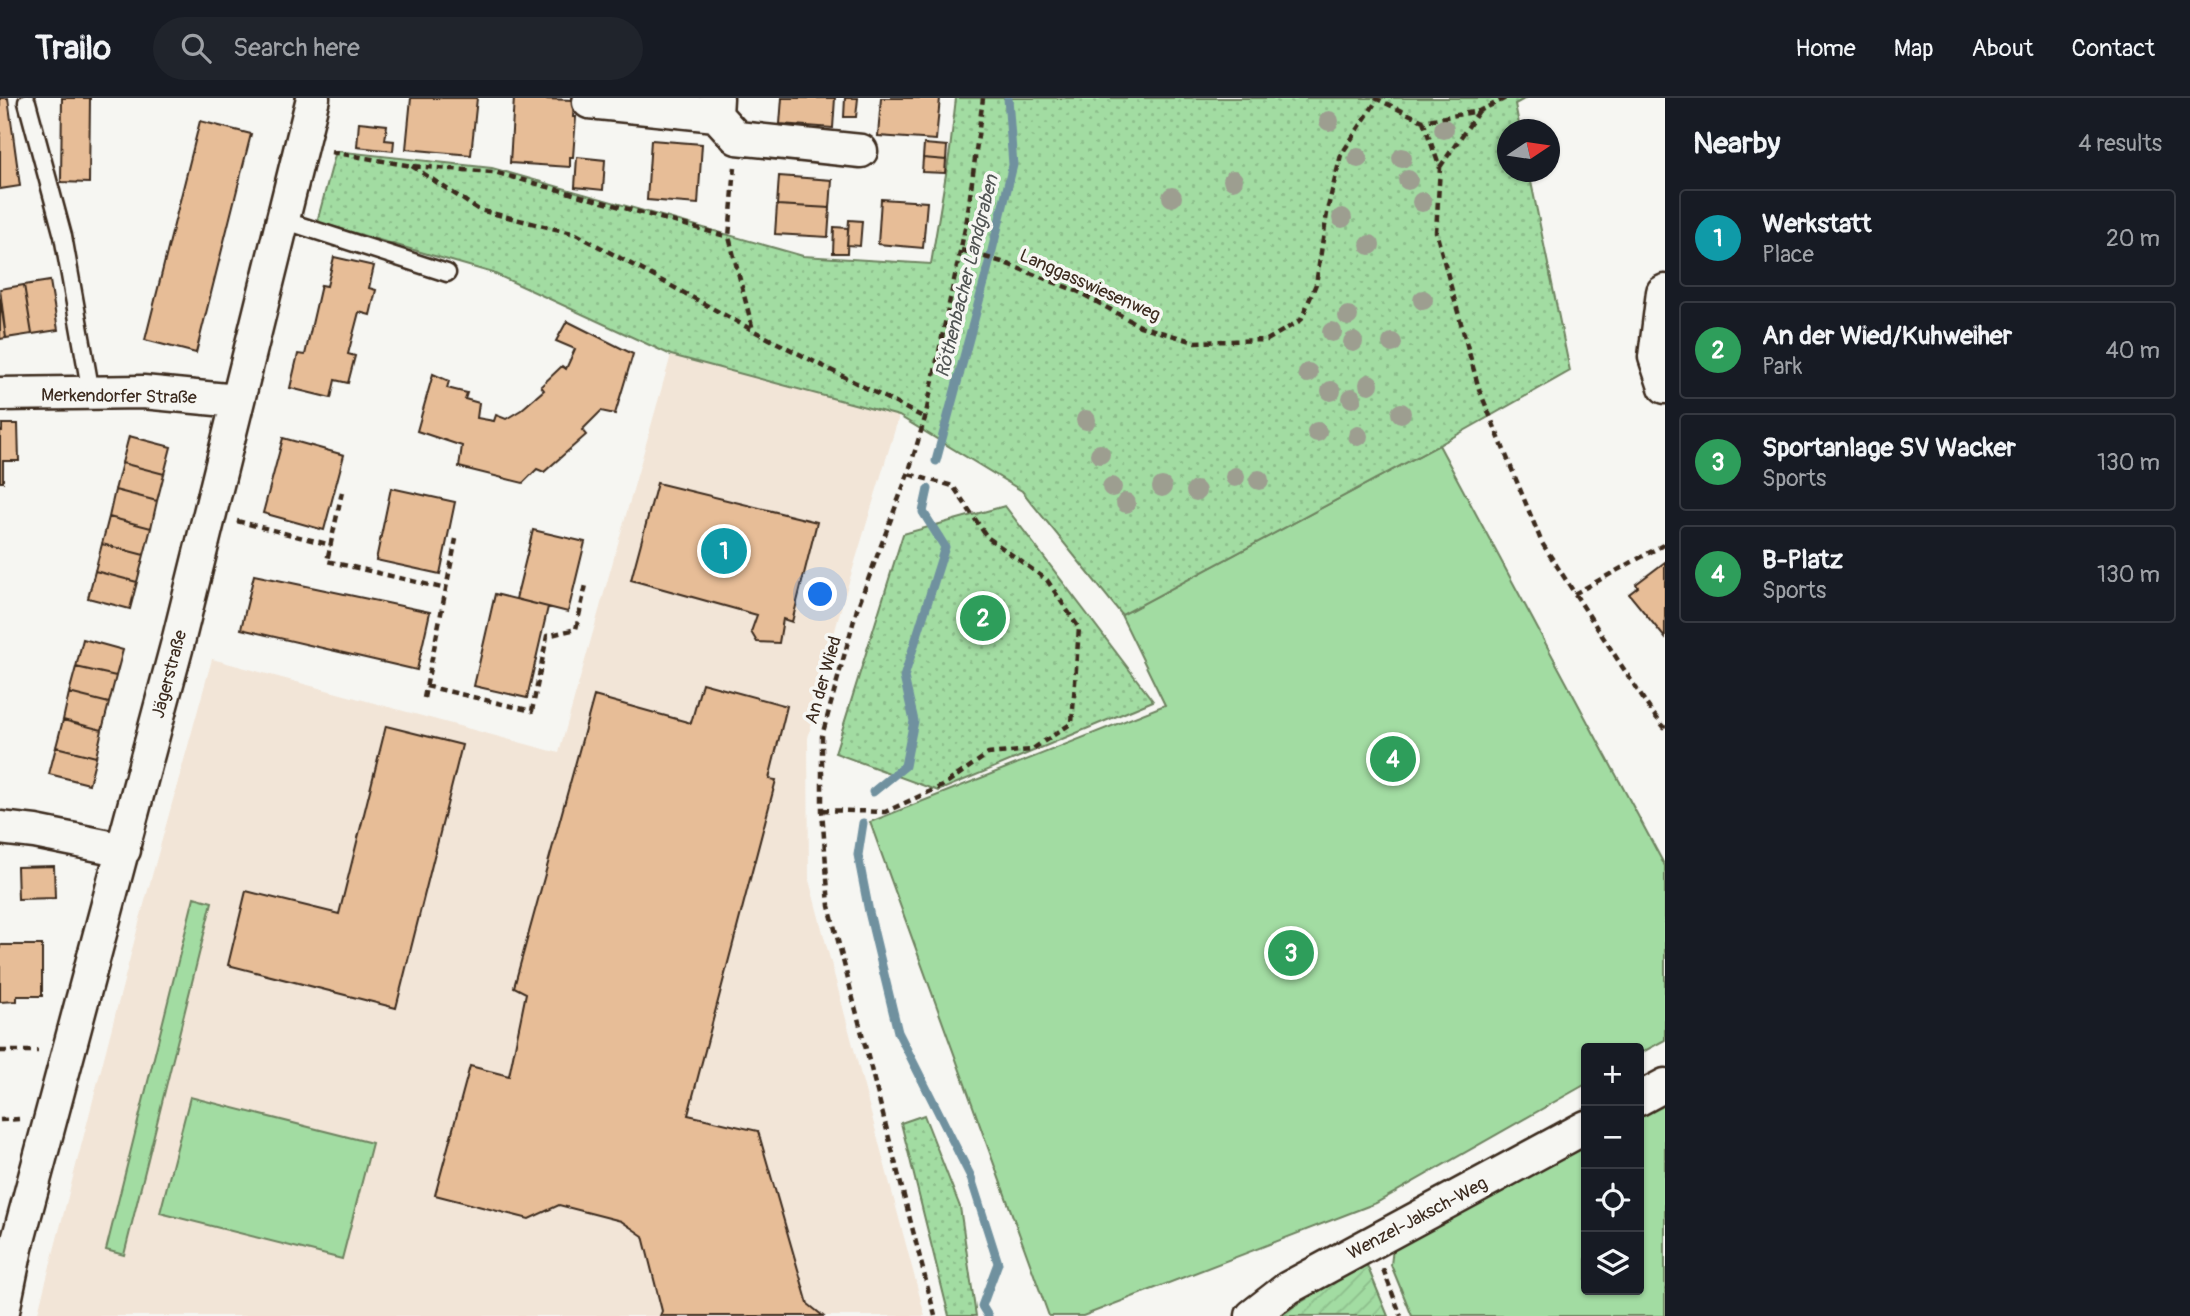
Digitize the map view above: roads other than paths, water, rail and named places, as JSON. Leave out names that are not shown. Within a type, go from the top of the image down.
[{"type":"street","name":"Jägerstraße","points":[[2,1316],[8,1247],[124,850],[313,98]]},
{"type":"street","points":[[589,102],[717,106],[737,138],[861,151]]},
{"type":"street","points":[[1665,290],[1655,357],[1665,387]]},
{"type":"street","name":"Merkendorfer Straße","points":[[0,394],[143,392],[237,401]]},
{"type":"street","points":[[0,828],[35,832],[124,850]]},
{"type":"street","points":[[1644,1096],[1665,1085]]},
{"type":"street","name":"Wenzel-Jaksch-Weg","points":[[1252,1316],[1289,1288],[1581,1130]]},
{"type":"lane","points":[[27,102],[63,236],[91,393]]},
{"type":"lane","points":[[283,220],[447,273]]},
{"type":"waterway","name":"Röthenbacher Landgraben","points":[[936,461],[1013,165],[1008,98]]},
{"type":"waterway","name":"Röthenbacher Landgraben","points":[[873,792],[905,766],[914,721],[904,677],[945,547],[923,512],[928,489]]},
{"type":"waterway","name":"Röthenbacher Landgraben","points":[[863,823],[858,855],[898,1032],[970,1175],[998,1263],[982,1306],[988,1316]]},
{"type":"place","name":"Werkstatt","points":[[724,551]]},
{"type":"place","name":"An der Wied/Kuhweiher","points":[[983,618]]},
{"type":"place","name":"B-Platz","points":[[1393,759]]},
{"type":"place","name":"Sportanlage SV Wacker","points":[[1291,953]]}]
